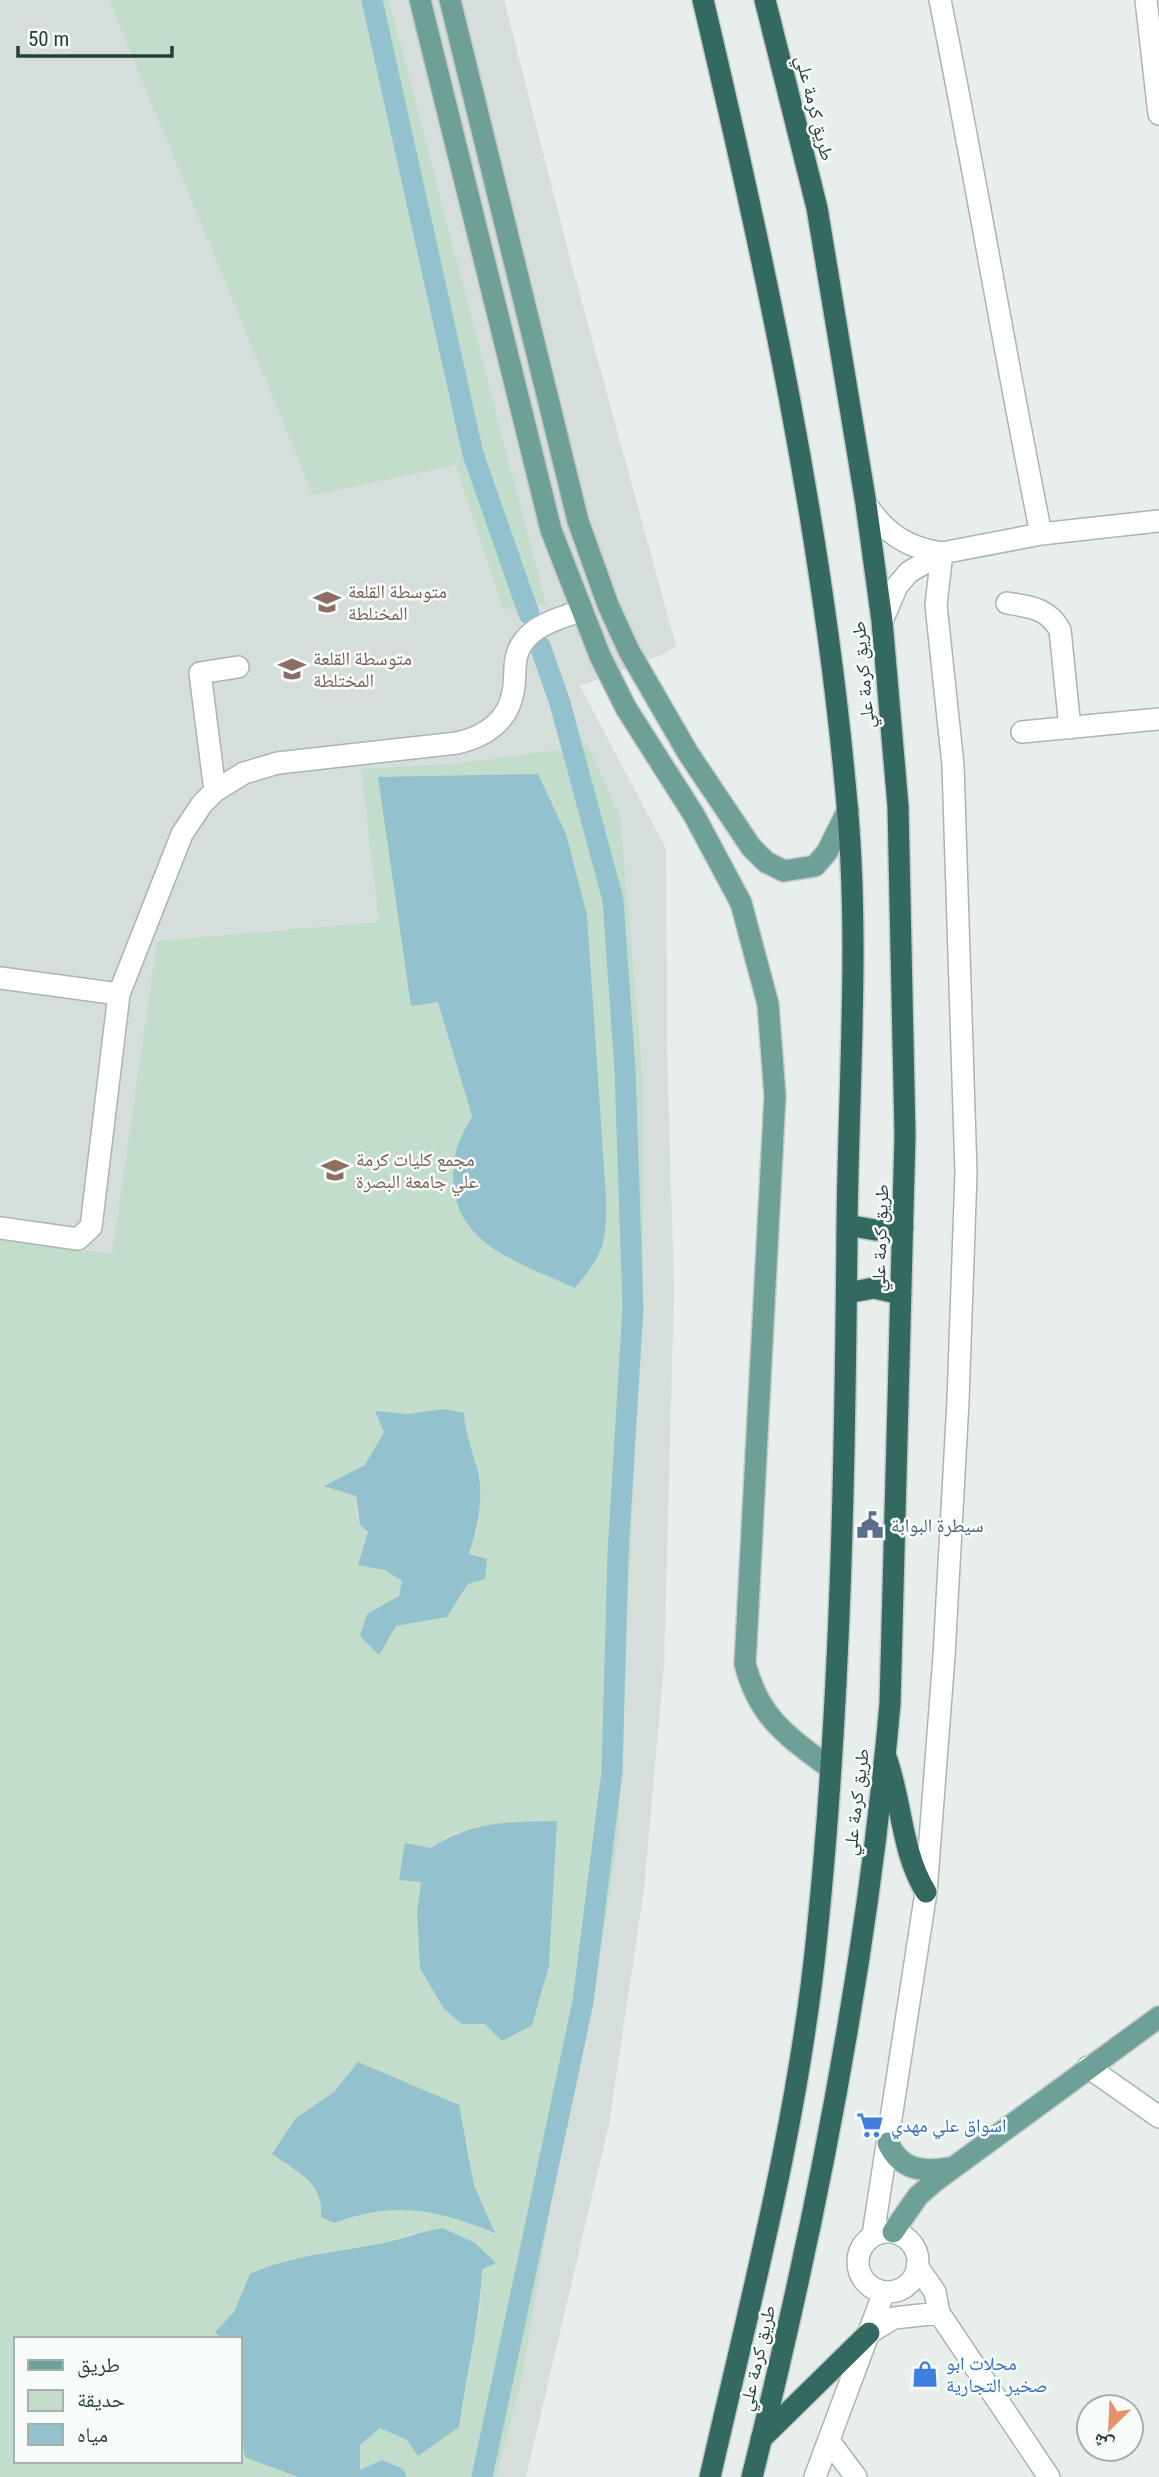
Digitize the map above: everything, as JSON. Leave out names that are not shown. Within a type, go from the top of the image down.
[{"type":"highway","name":"طريق كرمة علي","points":[[703,0],[755,222],[812,511],[848,810],[853,970],[847,1293],[830,1768],[817,1936],[793,2098],[710,2477]]},
{"type":"highway","name":"طريق كرمة علي","points":[[751,2477],[797,2289],[845,2048],[885,1754],[890,1690],[905,1135],[898,806],[881,621],[866,503],[817,208],[765,0]]},
{"type":"highway","points":[[847,1225],[875,1230],[903,1227]]},
{"type":"highway","points":[[847,1293],[874,1288],[901,1294]]},
{"type":"highway","points":[[885,1754],[897,1788],[908,1854],[926,1892]]},
{"type":"highway","points":[[761,2439],[869,2333]]},
{"type":"main road","points":[[420,0],[534,467],[563,564],[580,611],[626,708],[724,868],[741,903],[762,973],[772,1034],[775,1096],[745,1664],[751,1688],[763,1711],[779,1730],[830,1768]]},
{"type":"main road","points":[[450,0],[567,478],[589,554],[617,625],[652,696],[758,856],[784,871],[815,866],[827,852],[848,810]]},
{"type":"main road","points":[[563,564],[589,554]]},
{"type":"main road","points":[[883,2233],[918,2196],[953,2168],[1159,2017]]},
{"type":"main road","points":[[888,2143],[898,2159],[914,2169],[953,2168]]},
{"type":"street","points":[[940,0],[976,187],[997,318],[1041,534]]},
{"type":"street","points":[[1146,0],[1159,114]]},
{"type":"street","points":[[866,503],[890,533],[905,543],[942,553]]},
{"type":"street","points":[[881,621],[897,586],[909,572],[942,553],[1041,534],[1159,521]]},
{"type":"street","points":[[883,2233],[888,2143],[926,1892],[944,1656],[966,1173],[953,765],[936,605],[942,553]]},
{"type":"street","points":[[1007,603],[1042,610],[1054,618],[1060,630],[1070,728]]},
{"type":"street","points":[[0,1228],[78,1239],[91,1227],[120,994],[182,834],[202,804],[215,791],[244,773],[278,763],[457,743],[480,736],[499,722],[510,703],[515,658],[525,638],[544,625],[580,611]]},
{"type":"street","points":[[215,791],[200,673],[238,667]]},
{"type":"street","points":[[1022,732],[1159,719]]},
{"type":"street","points":[[0,978],[120,994]]},
{"type":"street","points":[[1088,2067],[1159,2117]]},
{"type":"street","points":[[939,2313],[867,2284],[858,2267],[860,2249],[883,2233],[909,2239],[914,2247],[917,2266],[935,2292],[939,2313],[1049,2477]]},
{"type":"street","points":[[815,2477],[869,2333],[888,2292],[910,2283],[917,2266]]},
{"type":"street","points":[[869,2333],[894,2318],[939,2313]]},
{"type":"street","points":[[829,2441],[856,2477]]},
{"type":"shaded area","name":"مجمع كليات كرمة علي جامعة البصرة","points":[[0,0],[504,0],[572,266],[676,646],[661,655],[580,686],[666,849],[667,1048],[674,1292],[664,1664],[644,1889],[609,2124],[526,2477],[0,2477]]},
{"type":"green space","points":[[109,0],[389,0],[546,605],[503,609],[456,465],[313,495]]},
{"type":"green space","points":[[588,746],[620,817],[643,1080],[643,1263],[618,1838],[590,2019],[550,2208],[523,2372],[496,2477],[407,2477],[403,2469],[360,2471],[360,2446],[380,2428],[407,2440],[469,2359],[481,2306],[482,2268],[495,2263],[413,2233],[377,2245],[250,2274],[234,2312],[215,2332],[219,2337],[14,2337],[14,2463],[242,2463],[242,2437],[245,2457],[298,2477],[0,2477],[0,1240],[112,1254],[157,941],[379,922],[361,769],[454,764]],"holes":[[[566,834],[587,915],[606,1197],[469,1228],[459,1197],[455,1172],[459,1147],[472,1116],[438,1001],[411,1006]],[[444,1409],[464,1413],[465,1434],[478,1474],[479,1524],[469,1555],[468,1584],[447,1617],[396,1626],[402,1581],[386,1567],[360,1525],[356,1514],[358,1490],[384,1432],[376,1412],[407,1414]],[[557,1822],[549,1965],[532,2025],[462,2024],[417,1911],[421,1882],[431,1848],[453,1833]],[[358,2062],[406,2084],[468,2143],[474,2185],[495,2232],[442,2214],[411,2210],[365,2214],[334,2223],[309,2180],[296,2118],[334,2092]]]},
{"type":"water","points":[[538,774],[566,834],[587,915],[606,1213],[602,1246],[593,1264],[575,1288],[527,1267],[485,1242],[469,1226],[458,1206],[453,1181],[456,1151],[472,1116],[438,1002],[411,1006],[378,777]]},
{"type":"water","points":[[444,1409],[464,1413],[480,1483],[477,1524],[469,1554],[487,1559],[485,1579],[468,1584],[447,1617],[396,1626],[379,1655],[360,1636],[367,1614],[399,1596],[402,1581],[385,1570],[358,1565],[368,1532],[360,1525],[356,1496],[324,1486],[365,1465],[384,1432],[375,1411],[407,1414]]},
{"type":"water","points":[[557,1821],[549,1966],[532,2025],[502,2041],[485,2024],[462,2024],[444,2009],[420,1968],[417,1911],[421,1882],[399,1880],[405,1843],[431,1848],[446,1839],[476,1828],[507,1823]]},
{"type":"water","points":[[358,2062],[459,2105],[474,2185],[495,2233],[453,2218],[415,2211],[377,2212],[334,2223],[321,2217],[321,2205],[314,2187],[300,2173],[272,2154],[296,2118],[334,2092]]},
{"type":"water","points":[[443,2228],[475,2243],[496,2263],[482,2269],[476,2328],[459,2427],[418,2456],[407,2440],[380,2428],[360,2445],[360,2470],[382,2460],[403,2469],[407,2477],[298,2477],[245,2457],[242,2437],[242,2337],[219,2337],[215,2332],[234,2312],[250,2274],[295,2259]]},
{"type":"waterway","points":[[372,0],[473,454],[529,614]]},
{"type":"waterway","points":[[482,2477],[583,2002],[612,1772],[618,1553],[633,1308],[625,1069],[613,900],[560,703],[540,646]]},
{"type":"place","name":"متوسطة القلعة المخنلطة","points":[[327,602]]},
{"type":"place","name":"متوسطة القلعة المختلطة","points":[[292,669]]},
{"type":"place","name":"مجمع كليات كرمة علي جامعة البصرة","points":[[335,1170]]},
{"type":"place","name":"سيطرة البوابة","points":[[870,1525]]},
{"type":"place","name":"اسواق علي مهدي","points":[[870,2125]]},
{"type":"place","name":"محلات ابو صخير التجارية","points":[[925,2374]]}]
